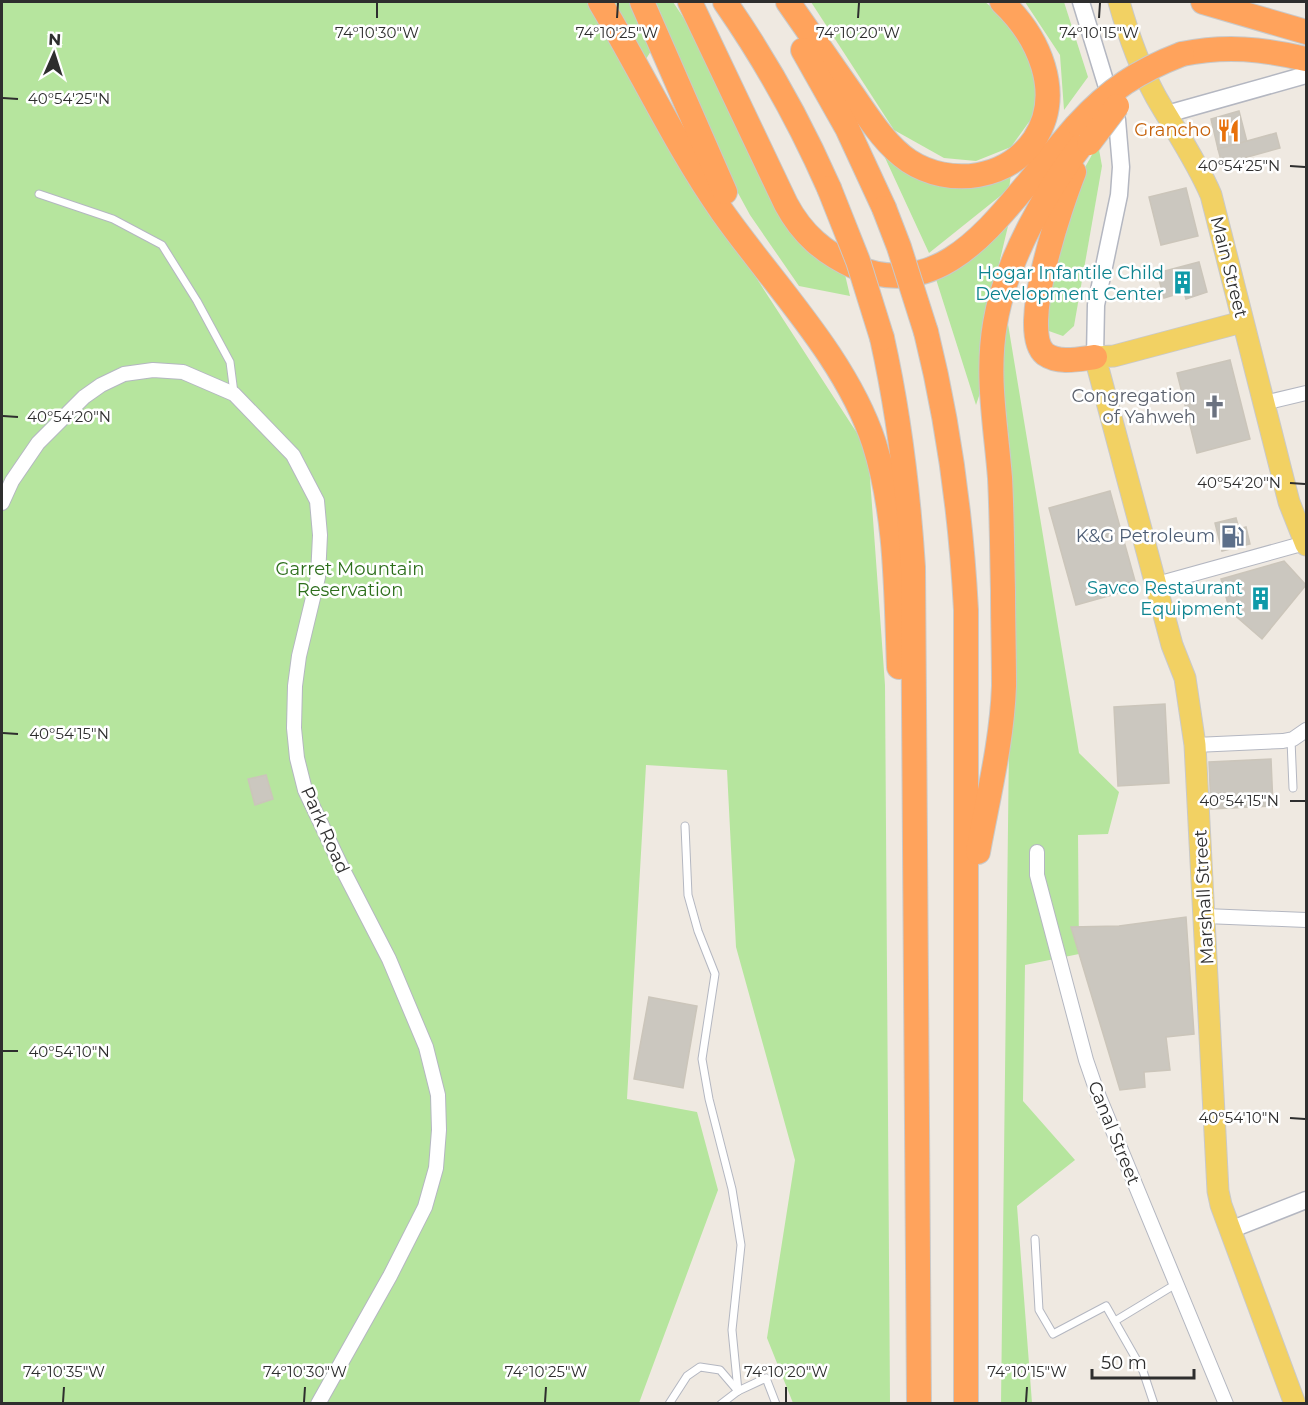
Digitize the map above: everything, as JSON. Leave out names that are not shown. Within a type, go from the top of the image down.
[{"type":"highway","points":[[600,2],[698,174],[846,381],[856,399],[873,442],[887,491],[895,572],[899,670],[915,710]]},
{"type":"highway","points":[[642,2],[714,170],[750,241],[786,298]]},
{"type":"highway","points":[[690,2],[786,204],[799,225],[811,240],[830,254],[861,269],[893,275],[908,275],[933,268],[958,256],[984,234],[1084,135],[1148,80],[1183,57]]},
{"type":"highway","points":[[725,2],[777,82],[808,141],[829,188],[858,261],[882,338],[900,428],[913,567],[919,1404]]},
{"type":"highway","points":[[772,2],[830,94],[884,208],[903,258],[926,332],[946,421],[953,470],[963,563],[967,658],[966,1404]]},
{"type":"highway","points":[[788,2],[876,128],[894,148],[919,166],[943,175],[957,177],[984,174],[1010,165],[1037,135],[1046,110],[1047,83],[1038,51],[1028,32],[1002,2]]},
{"type":"highway","points":[[1203,2],[1306,32]]},
{"type":"highway","points":[[966,915],[999,736],[1004,688],[1002,515],[992,387],[992,345],[995,322],[1010,272],[1034,219],[1108,94],[1126,80],[1144,70],[1221,48],[1240,48],[1304,64]]},
{"type":"highway","points":[[1084,135],[1054,229],[1043,274],[1035,329],[1040,348],[1053,358],[1064,360],[1095,357]]},
{"type":"highway","points":[[965,1333],[982,1362],[983,1404]]},
{"type":"main road","name":"Main Street","points":[[1119,2],[1139,61],[1167,114],[1193,156],[1210,195],[1289,502],[1306,544]]},
{"type":"main road","points":[[1095,357],[1114,356],[1242,322]]},
{"type":"main road","name":"Marshall Street","points":[[1095,357],[1172,645],[1185,678],[1195,745],[1216,1178],[1221,1205],[1295,1404]]},
{"type":"street","name":"Marshall Street","points":[[1081,2],[1117,120],[1121,167],[1119,195],[1096,305],[1095,357]]},
{"type":"street","points":[[1167,114],[1304,64]]},
{"type":"street","name":"Park Road","points":[[2,503],[12,481],[39,443],[84,397],[124,374],[153,370],[183,372],[234,394],[293,455],[317,501],[320,535],[318,577],[298,656],[295,686],[294,728],[297,758],[310,800],[389,958],[426,1047],[438,1095],[439,1130],[436,1168],[425,1207],[390,1276],[318,1404]]},
{"type":"street","points":[[1264,403],[1306,393]]},
{"type":"street","points":[[1156,584],[1306,544]]},
{"type":"street","points":[[1195,745],[1291,740],[1306,730]]},
{"type":"street","name":"Canal Street","points":[[1037,852],[1037,875],[1086,1060],[1110,1124],[1226,1404]]},
{"type":"street","points":[[1204,916],[1306,920]]},
{"type":"street","points":[[1230,1230],[1306,1200]]},
{"type":"lane","points":[[39,194],[113,219],[162,245],[197,301],[230,362],[234,394]]},
{"type":"lane","points":[[1291,740],[1293,788]]},
{"type":"lane","points":[[685,826],[688,895],[698,931],[715,974],[702,1059],[709,1099],[732,1189],[741,1245],[732,1330],[738,1391]]},
{"type":"lane","points":[[1035,1239],[1039,1310],[1053,1335],[1106,1305],[1143,1371],[1154,1404]]},
{"type":"lane","points":[[1115,1321],[1176,1284]]},
{"type":"lane","points":[[669,1404],[687,1376],[700,1366],[720,1370],[738,1391]]},
{"type":"lane","points":[[721,1404],[738,1391],[766,1378],[776,1404]]},
{"type":"green space","name":"Garret Mountain Reservation","points":[[2,2],[592,2],[674,151],[868,450],[885,685],[890,1403],[793,1403],[767,1338],[795,1160],[736,947],[727,770],[646,765],[627,1099],[697,1112],[718,1190],[639,1403],[2,1403]]},
{"type":"green space","points":[[613,2],[630,2],[651,51],[646,59]]},
{"type":"green space","points":[[656,2],[673,2],[691,29],[797,239],[843,266],[850,296],[799,286],[750,215],[720,160]]},
{"type":"green space","points":[[811,2],[985,2],[1016,26],[1041,73],[1034,115],[1011,147],[976,161],[944,158],[894,130]]},
{"type":"green space","points":[[1025,2],[1064,2],[1088,77],[1064,110],[1060,55]]},
{"type":"green space","points":[[1098,144],[1102,166],[1074,326],[1063,336],[1046,330],[1051,278],[1070,194]]},
{"type":"green space","points":[[881,149],[952,188],[1011,174],[1009,189],[929,253]]},
{"type":"green space","points":[[1008,226],[985,323],[982,387],[976,405],[935,276]]},
{"type":"green space","points":[[1007,318],[1079,753],[1119,792],[1108,834],[1078,835],[1079,954],[1025,965],[1023,1101],[1075,1160],[1017,1206],[1032,1403],[1001,1404],[1009,744],[1013,725],[1010,452],[1002,370]]},
{"type":"building","name":"Grancho","points":[[1239,111],[1247,142],[1218,149],[1211,119]]},
{"type":"building","points":[[1276,133],[1280,148],[1222,164],[1218,149]]},
{"type":"building","points":[[1186,188],[1198,236],[1161,245],[1149,197]]},
{"type":"building","name":"Hogar Infantile Child Development Center","points":[[1199,262],[1207,292],[1186,299],[1184,292],[1164,298],[1157,273]]},
{"type":"building","name":"Congregation of Yahweh","points":[[1230,360],[1250,439],[1197,453],[1177,373]]},
{"type":"building","points":[[1110,491],[1137,588],[1076,605],[1049,508]]},
{"type":"building","name":"K&G Petroleum","points":[[1236,518],[1239,529],[1246,527],[1250,544],[1222,551],[1215,523]]},
{"type":"building","name":"Savco Restaurant Equipment","points":[[1284,561],[1306,585],[1262,639],[1230,611],[1221,579]]},
{"type":"building","points":[[1165,704],[1169,783],[1118,786],[1114,707]]},
{"type":"building","points":[[1271,759],[1273,806],[1211,809],[1209,762]]},
{"type":"building","points":[[266,775],[273,799],[255,805],[248,779]]},
{"type":"building","points":[[1186,917],[1194,1034],[1166,1037],[1170,1070],[1144,1072],[1145,1087],[1120,1090],[1071,927],[1119,926]]},
{"type":"building","points":[[649,997],[697,1006],[683,1088],[634,1079]]},
{"type":"place","name":"Grancho","points":[[1229,130]]},
{"type":"place","name":"Hogar Infantile Child Development Center","points":[[1182,283]]},
{"type":"place","name":"Congregation of Yahweh","points":[[1214,406]]},
{"type":"place","name":"K&G Petroleum","points":[[1233,536]]},
{"type":"place","name":"Savco Restaurant Equipment","points":[[1261,598]]}]
